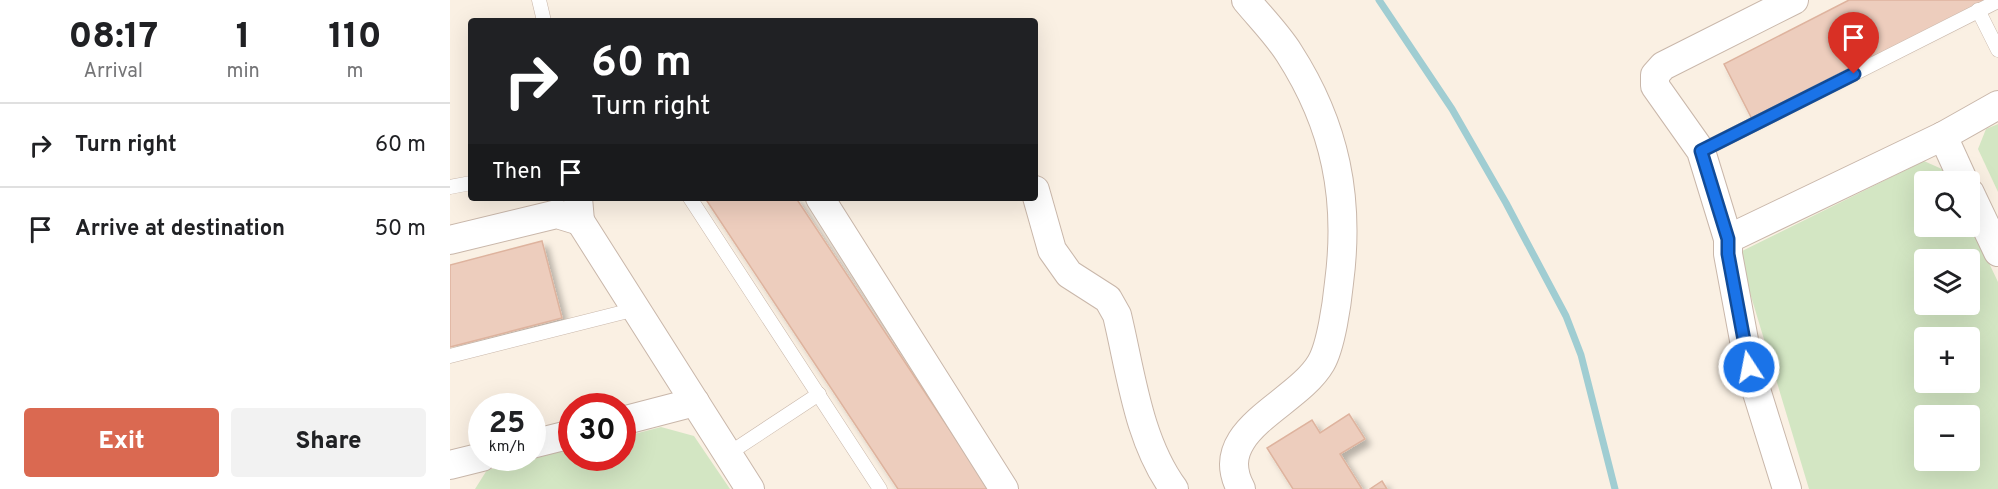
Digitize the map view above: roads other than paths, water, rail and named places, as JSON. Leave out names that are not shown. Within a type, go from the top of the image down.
[{"type":"street","points":[[1241,489],[1235,478],[1233,456],[1243,436],[1288,399],[1321,363],[1336,309],[1345,242],[1341,179],[1321,113],[1289,53],[1246,0]]},
{"type":"street","points":[[1787,489],[1749,367],[1728,254],[1728,239],[1701,151],[1655,86],[1655,75],[1663,66],[1794,0]]},
{"type":"street","points":[[1728,239],[1942,136],[1998,105]]},
{"type":"street","points":[[1942,136],[1959,171]]},
{"type":"street","points":[[822,201],[1004,489]]},
{"type":"street","points":[[1038,201],[1052,250],[1070,274],[1108,299],[1117,315],[1149,445],[1159,468],[1174,489]]},
{"type":"street","points":[[450,240],[579,209],[636,309],[750,489]]},
{"type":"street","points":[[1980,212],[1995,240]]},
{"type":"street","points":[[636,417],[695,402]]},
{"type":"street","points":[[450,465],[468,460]]},
{"type":"street","points":[[450,470],[456,489]]},
{"type":"lane","points":[[539,0],[543,18]]},
{"type":"lane","points":[[1701,151],[1998,1]]},
{"type":"lane","points":[[1978,10],[1998,50]]},
{"type":"lane","points":[[450,187],[468,184]]},
{"type":"lane","points":[[692,201],[880,489]]},
{"type":"lane","points":[[450,356],[636,309]]},
{"type":"lane","points":[[728,454],[819,394]]},
{"type":"waterway","points":[[1379,0],[1452,109],[1506,203],[1566,316],[1581,355],[1615,489]]}]
